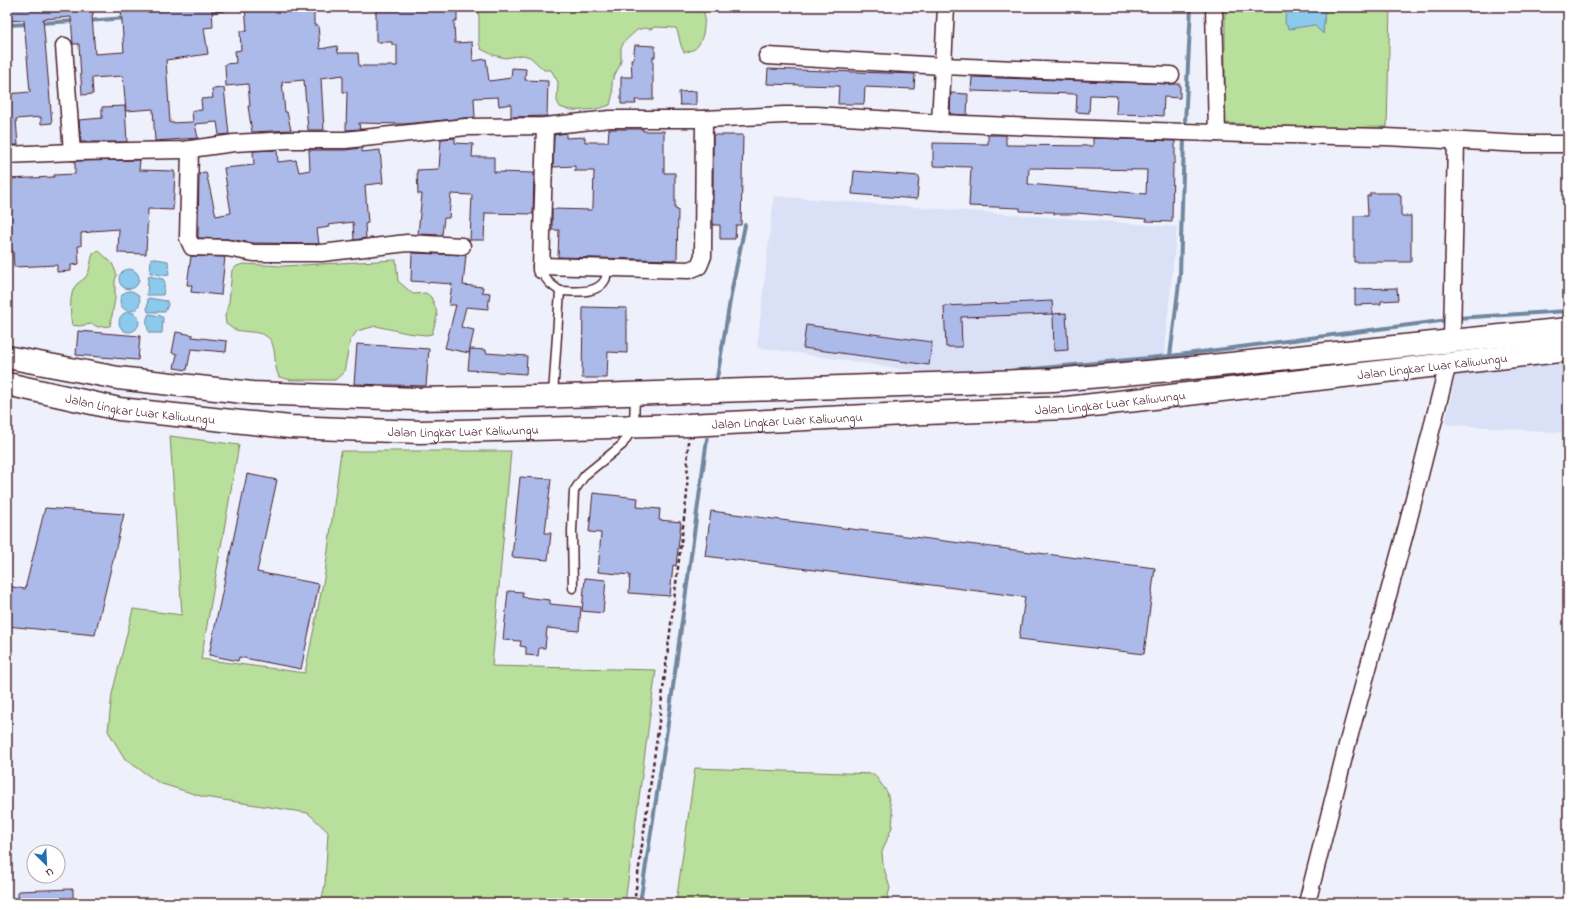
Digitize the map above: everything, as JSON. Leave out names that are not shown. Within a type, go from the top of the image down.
[{"type":"highway","name":"Jalan Lingkar Luar Kaliwungu","points":[[7,357],[118,378],[252,392],[416,399],[635,394],[1053,380],[1182,368],[1452,326],[1568,329]]},
{"type":"highway","name":"Jalan Lingkar Luar Kaliwungu","points":[[7,384],[119,409],[290,427],[420,432],[688,425],[925,412],[1067,408],[1568,350]]},
{"type":"street","points":[[940,123],[946,7]]},
{"type":"street","points":[[1214,7],[1216,133]]},
{"type":"street","points":[[64,46],[72,152]]},
{"type":"street","points":[[767,56],[944,66],[1172,75]]},
{"type":"street","points":[[7,155],[72,152],[153,151],[190,149],[234,143],[288,140],[345,140],[466,127],[545,126],[610,118],[704,119],[740,116],[759,117],[816,115],[940,123],[1568,144]]},
{"type":"street","points":[[545,126],[541,268],[607,267],[689,270],[699,266],[703,256],[704,119]]},
{"type":"street","points":[[1452,326],[1456,141]]},
{"type":"street","points":[[190,149],[188,238],[192,247],[227,248],[254,253],[322,253],[407,243],[462,246]]},
{"type":"street","points":[[1307,903],[1347,744],[1407,526],[1448,364]]},
{"type":"lane","points":[[541,268],[544,277],[551,285],[560,291],[593,290],[601,285],[605,279],[607,267]]},
{"type":"lane","points":[[553,396],[560,291]]},
{"type":"lane","points":[[573,588],[572,531],[574,491],[585,475],[622,445],[634,426],[635,394]]},
{"type":"path","points":[[634,903],[658,730],[687,494],[688,425]]},
{"type":"shaded area","points":[[774,196],[1177,227],[1163,360],[961,378],[757,347]]},
{"type":"shaded area","points":[[1568,363],[1568,433],[1445,424],[1456,374]]},
{"type":"green space","points":[[477,7],[704,7],[704,28],[703,36],[697,47],[691,51],[684,52],[676,28],[655,27],[637,30],[624,42],[621,48],[621,61],[613,78],[613,93],[610,105],[592,109],[571,110],[560,107],[557,101],[558,82],[551,70],[544,70],[530,57],[523,55],[505,58],[493,55],[481,49],[479,43],[479,17]]},
{"type":"green space","points":[[1225,7],[1286,7],[1286,23],[1314,25],[1323,33],[1325,7],[1390,7],[1387,127],[1320,128],[1225,123]]},
{"type":"green space","points":[[99,251],[112,263],[117,275],[115,280],[115,299],[110,326],[98,327],[92,324],[79,326],[72,325],[72,293],[77,284],[86,277],[93,254]]},
{"type":"green space","points":[[396,260],[398,281],[413,294],[426,293],[431,297],[437,316],[432,334],[426,335],[407,333],[376,326],[357,331],[350,341],[344,372],[335,380],[291,380],[279,377],[276,368],[273,345],[268,337],[260,333],[236,330],[226,324],[225,316],[229,302],[232,270],[237,266],[243,264],[283,266]]},
{"type":"green space","points":[[170,436],[239,445],[201,659],[305,673],[325,573],[341,451],[511,451],[492,666],[656,670],[625,903],[321,903],[325,884],[328,832],[308,813],[204,797],[159,783],[125,759],[108,731],[112,694],[133,609],[182,615]]},
{"type":"green space","points":[[695,768],[874,774],[887,792],[893,815],[892,827],[882,852],[883,865],[890,888],[886,903],[676,903]]},
{"type":"water","points":[[1286,7],[1325,7],[1323,34],[1314,25],[1289,29],[1285,23]]},
{"type":"water","points":[[151,258],[168,261],[169,275],[165,276],[150,273]]},
{"type":"water","points":[[129,269],[136,272],[139,279],[136,286],[129,289],[122,286],[119,279],[122,272]]},
{"type":"water","points":[[149,276],[163,279],[165,282],[163,295],[147,295]]},
{"type":"water","points":[[130,291],[137,294],[140,301],[137,308],[130,311],[123,308],[120,301],[123,294]]},
{"type":"water","points":[[148,298],[167,301],[168,305],[165,312],[148,312]]},
{"type":"water","points":[[129,312],[136,315],[139,322],[136,329],[129,332],[122,329],[119,322],[122,315]]},
{"type":"water","points":[[149,314],[161,316],[163,318],[162,333],[149,333],[147,321]]},
{"type":"building","points":[[7,7],[93,7],[92,16],[95,54],[124,52],[121,7],[212,7],[213,27],[204,28],[208,54],[166,60],[170,123],[193,122],[192,111],[202,110],[201,99],[213,98],[212,89],[224,88],[229,134],[219,135],[217,122],[195,124],[198,138],[155,141],[153,109],[126,111],[123,76],[92,78],[93,94],[82,95],[79,44],[73,44],[71,17],[43,19],[52,123],[41,124],[41,117],[16,119],[18,145],[7,145],[7,94],[30,92],[24,20],[7,21]]},
{"type":"building","points":[[245,7],[314,7],[314,25],[318,25],[320,49],[337,46],[338,53],[358,53],[359,66],[397,66],[397,45],[392,45],[392,42],[376,42],[376,7],[457,8],[457,21],[454,21],[455,43],[472,42],[473,61],[486,59],[489,81],[511,78],[512,68],[526,69],[525,80],[548,81],[547,116],[511,117],[511,104],[499,106],[498,97],[474,98],[475,117],[404,124],[359,123],[360,129],[346,130],[347,92],[343,92],[343,75],[321,78],[324,130],[308,130],[304,80],[282,82],[285,112],[287,112],[291,130],[252,132],[248,106],[250,106],[248,84],[226,86],[225,64],[236,63],[235,51],[241,50],[240,31],[247,31]]},
{"type":"building","points":[[635,45],[655,46],[655,57],[653,57],[653,100],[635,100],[636,104],[621,104],[621,77],[632,77],[631,59],[633,59]]},
{"type":"building","points":[[768,69],[915,74],[914,89],[865,87],[864,104],[838,104],[839,86],[767,84]]},
{"type":"building","points":[[972,77],[1180,84],[1180,98],[1164,97],[1163,116],[1116,114],[1117,96],[1090,95],[1089,113],[1076,112],[1077,94],[971,91]]},
{"type":"building","points":[[696,91],[696,105],[680,105],[679,92]]},
{"type":"building","points":[[951,93],[968,94],[967,115],[950,114]]},
{"type":"building","points":[[125,106],[127,142],[81,142],[79,120],[102,118],[102,107]]},
{"type":"building","points":[[609,129],[643,129],[643,131],[664,131],[664,173],[675,173],[675,209],[678,210],[677,260],[558,257],[559,230],[552,230],[552,209],[592,210],[594,171],[575,171],[575,166],[553,167],[554,135],[566,133],[566,138],[585,137],[585,142],[608,142]]},
{"type":"building","points":[[713,135],[743,135],[741,225],[736,225],[735,239],[720,239],[720,225],[713,225]]},
{"type":"building","points":[[988,135],[1006,135],[1006,145],[1093,146],[1093,138],[1175,141],[1172,222],[1146,221],[1146,219],[1077,213],[1054,214],[1054,212],[1020,211],[1020,208],[969,206],[971,167],[933,166],[933,143],[988,144]],"holes":[[[1029,168],[1147,170],[1146,194],[1028,184]]]},
{"type":"building","points":[[455,138],[455,143],[473,144],[472,157],[494,157],[494,172],[534,173],[533,214],[485,213],[484,240],[470,240],[472,195],[451,194],[449,218],[444,218],[442,235],[418,234],[422,194],[418,194],[417,170],[439,169],[441,139]]},
{"type":"building","points":[[362,148],[362,152],[380,150],[383,183],[365,185],[368,223],[365,224],[366,238],[354,240],[353,222],[328,225],[329,227],[317,229],[319,244],[254,243],[227,239],[198,238],[199,173],[206,172],[216,216],[231,213],[224,168],[254,165],[253,151],[277,150],[278,162],[296,160],[299,172],[310,170],[309,150],[345,150]]},
{"type":"building","points":[[140,160],[139,170],[174,171],[175,175],[173,210],[148,209],[146,254],[118,253],[119,229],[92,231],[81,233],[81,246],[78,246],[79,264],[71,265],[71,271],[57,272],[57,265],[14,267],[13,251],[7,251],[7,179],[54,177],[54,175],[75,174],[75,161]]},
{"type":"building","points":[[854,171],[919,176],[917,199],[852,194]]},
{"type":"building","points":[[1370,193],[1399,193],[1399,196],[1401,196],[1401,216],[1411,216],[1411,262],[1354,262],[1354,216],[1368,216],[1367,196],[1370,196]]},
{"type":"building","points":[[412,253],[466,255],[463,285],[483,287],[482,292],[490,293],[488,309],[466,307],[461,327],[474,330],[469,353],[445,348],[456,305],[449,305],[452,284],[411,281]]},
{"type":"building","points":[[191,256],[225,257],[221,295],[191,292],[192,285],[187,285]]},
{"type":"building","points":[[1397,288],[1398,300],[1381,301],[1381,304],[1355,305],[1355,289]]},
{"type":"building","points":[[1052,301],[1053,314],[961,317],[962,347],[946,347],[944,306]]},
{"type":"building","points":[[583,307],[627,308],[627,353],[608,352],[607,378],[582,378]]},
{"type":"building","points":[[1066,313],[1068,350],[1054,351],[1053,314]]},
{"type":"building","points":[[806,325],[932,342],[929,365],[803,348]]},
{"type":"building","points":[[78,331],[140,336],[138,360],[76,355]]},
{"type":"building","points":[[176,332],[193,335],[192,337],[227,341],[226,352],[191,349],[187,370],[174,368],[177,354],[172,353]]},
{"type":"building","points":[[357,344],[429,349],[426,386],[354,384]]},
{"type":"building","points":[[470,349],[486,350],[486,353],[527,356],[526,374],[468,370]]},
{"type":"building","points":[[247,474],[277,480],[257,572],[319,584],[301,669],[239,657],[238,661],[209,655]]},
{"type":"building","points":[[520,477],[551,479],[545,533],[551,533],[548,560],[512,557]]},
{"type":"building","points":[[593,493],[638,498],[637,507],[660,509],[659,520],[681,522],[676,566],[673,565],[670,596],[629,593],[630,575],[598,572],[601,533],[589,532]]},
{"type":"building","points":[[45,508],[124,514],[95,635],[7,626],[7,586],[25,589]]},
{"type":"building","points":[[711,511],[1155,568],[1144,654],[1019,639],[1025,597],[705,556]]},
{"type":"building","points":[[585,578],[606,580],[603,613],[582,611]]},
{"type":"building","points":[[508,591],[523,592],[522,597],[550,600],[550,604],[581,607],[579,631],[547,628],[545,648],[539,648],[538,656],[526,655],[526,647],[520,646],[521,641],[503,640]]},
{"type":"building","points":[[73,889],[73,903],[18,903],[18,891]]},
{"type":"waterway","points":[[1185,123],[1191,7]]},
{"type":"waterway","points":[[207,12],[224,10]]},
{"type":"waterway","points":[[87,21],[126,18]]},
{"type":"waterway","points":[[39,23],[76,21]]},
{"type":"waterway","points":[[7,25],[28,24]]},
{"type":"waterway","points":[[1170,356],[1180,275],[1184,139]]},
{"type":"waterway","points":[[716,384],[732,289],[745,225]]},
{"type":"waterway","points":[[1457,318],[1568,311]]},
{"type":"waterway","points":[[1010,371],[1170,356],[1448,320]]},
{"type":"waterway","points":[[640,903],[668,723],[707,439]]}]
